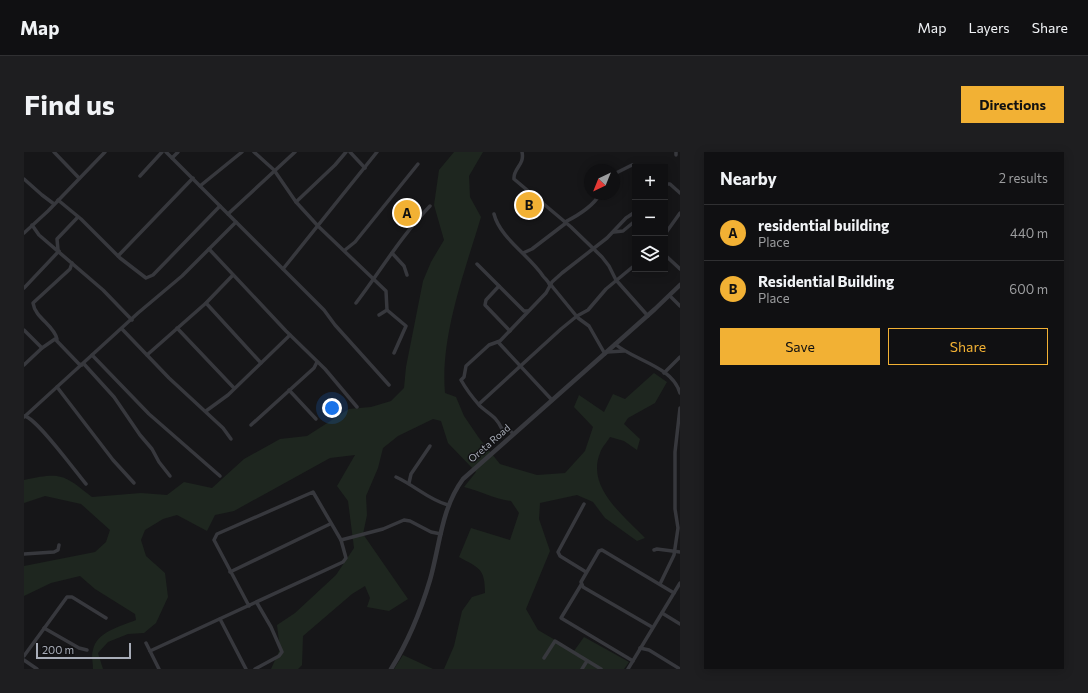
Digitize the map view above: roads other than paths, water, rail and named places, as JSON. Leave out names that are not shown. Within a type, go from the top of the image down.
[{"type":"street","points":[[54,152],[79,178]]},
{"type":"street","points":[[24,233],[105,152]]},
{"type":"street","points":[[140,176],[162,152]]},
{"type":"street","points":[[166,152],[324,310],[334,325],[389,386]]},
{"type":"street","points":[[172,158],[178,152]]},
{"type":"street","points":[[200,186],[242,152]]},
{"type":"street","points":[[254,152],[274,170],[296,202],[318,226],[345,250],[386,291],[387,310],[406,326],[394,353]]},
{"type":"street","points":[[228,214],[295,152]]},
{"type":"street","points":[[296,202],[335,165],[346,152]]},
{"type":"street","points":[[350,152],[365,168]]},
{"type":"street","points":[[283,269],[378,152]]},
{"type":"street","points":[[522,152],[523,161],[514,174],[514,179],[571,227],[606,261],[616,280],[648,316]]},
{"type":"street","points":[[345,250],[355,242],[418,164]]},
{"type":"street","points":[[620,171],[632,165]]},
{"type":"street","points":[[118,256],[192,178]]},
{"type":"street","points":[[24,179],[42,196],[54,204]]},
{"type":"street","points":[[668,184],[680,193]]},
{"type":"street","points":[[58,200],[78,217],[118,256],[143,277],[148,278],[220,206]]},
{"type":"street","points":[[525,252],[556,232],[595,200]]},
{"type":"street","points":[[356,303],[403,236],[430,206]]},
{"type":"street","points":[[668,230],[680,213]]},
{"type":"street","points":[[494,214],[498,227],[525,252],[526,256],[577,316],[585,322],[606,353],[624,352]]},
{"type":"street","points":[[513,434],[509,429],[502,429],[497,419],[479,404],[465,389],[461,380],[464,377],[467,364],[493,342],[498,342],[510,331],[524,313],[528,311],[546,293],[551,284],[613,233],[622,221],[632,214]]},
{"type":"street","points":[[24,288],[58,250],[59,247],[57,239],[78,217]]},
{"type":"street","points":[[571,227],[573,219]]},
{"type":"street","points":[[24,417],[182,276],[236,222]]},
{"type":"street","points":[[613,233],[623,231],[632,224]]},
{"type":"street","points":[[32,225],[39,235],[103,290],[132,320]]},
{"type":"street","points":[[209,249],[290,336],[325,369],[357,407]]},
{"type":"street","points":[[392,253],[404,266],[407,275]]},
{"type":"street","points":[[668,258],[680,269]]},
{"type":"street","points":[[72,263],[70,268],[34,303],[36,311],[54,332],[57,339],[114,397],[140,435],[152,448],[159,462],[170,476]]},
{"type":"street","points":[[477,264],[524,313]]},
{"type":"street","points":[[479,404],[521,367],[538,349],[577,316],[585,312],[616,280],[632,267]]},
{"type":"street","points":[[147,355],[206,303],[233,275]]},
{"type":"street","name":"Oreta Road","points":[[391,669],[415,622],[430,579],[448,505],[463,479],[648,316],[680,285]]},
{"type":"street","points":[[499,286],[486,300],[485,305],[510,331]]},
{"type":"street","points":[[670,296],[680,306]]},
{"type":"street","points":[[206,303],[261,363]]},
{"type":"street","points":[[379,315],[387,310]]},
{"type":"street","points":[[585,312],[585,322]]},
{"type":"street","points":[[177,328],[234,388]]},
{"type":"street","points":[[122,329],[206,411],[231,439]]},
{"type":"street","points":[[24,330],[42,348]]},
{"type":"street","points":[[206,411],[222,401],[290,336]]},
{"type":"street","points":[[24,365],[52,340],[57,339]]},
{"type":"street","points":[[498,342],[552,400]]},
{"type":"street","points":[[615,344],[624,352],[672,377],[680,393]]},
{"type":"street","points":[[92,355],[149,414],[220,476]]},
{"type":"street","points":[[664,373],[680,357]]},
{"type":"street","points":[[251,425],[314,368],[317,362]]},
{"type":"street","points":[[57,387],[113,460],[134,483]]},
{"type":"street","points":[[289,390],[316,419]]},
{"type":"street","points":[[660,584],[676,550],[678,528],[676,509],[675,452],[680,408]]},
{"type":"street","points":[[29,413],[30,418],[86,484]]},
{"type":"street","points":[[24,417],[30,418]]},
{"type":"street","points":[[409,483],[411,474],[430,446]]},
{"type":"street","points":[[396,477],[409,483],[438,502],[448,505]]},
{"type":"street","points":[[150,651],[257,603],[343,562],[346,555],[341,540],[330,524],[315,494],[311,492],[217,534],[214,540],[249,606]]},
{"type":"street","points":[[584,504],[558,552],[560,556],[586,572]]},
{"type":"street","points":[[341,540],[384,529],[404,520],[410,521],[431,532],[441,534]]},
{"type":"street","points":[[230,572],[330,524]]},
{"type":"street","points":[[24,554],[54,552],[58,550],[59,545]]},
{"type":"street","points":[[633,661],[561,618],[581,585],[586,572],[599,551],[602,550],[674,593]]},
{"type":"street","points":[[654,550],[676,550],[680,552]]},
{"type":"street","points":[[579,568],[583,578]]},
{"type":"street","points":[[628,669],[652,627],[679,587],[680,583]]},
{"type":"street","points":[[581,585],[652,627]]},
{"type":"street","points":[[24,656],[65,598],[69,596],[106,618]]},
{"type":"street","points":[[256,669],[276,658],[282,652],[257,603]]},
{"type":"street","points":[[662,614],[680,624]]},
{"type":"street","points":[[220,619],[246,669]]},
{"type":"street","points":[[44,628],[73,646],[82,650],[87,650]]},
{"type":"street","points":[[544,658],[555,641],[601,669]]},
{"type":"street","points":[[146,643],[159,669]]},
{"type":"street","points":[[640,648],[649,650],[680,669]]},
{"type":"street","points":[[24,660],[37,669]]},
{"type":"street","points":[[582,669],[587,661]]},
{"type":"place","name":"Residential Building","points":[[529,205]]},
{"type":"place","name":"residential building","points":[[407,213]]}]
